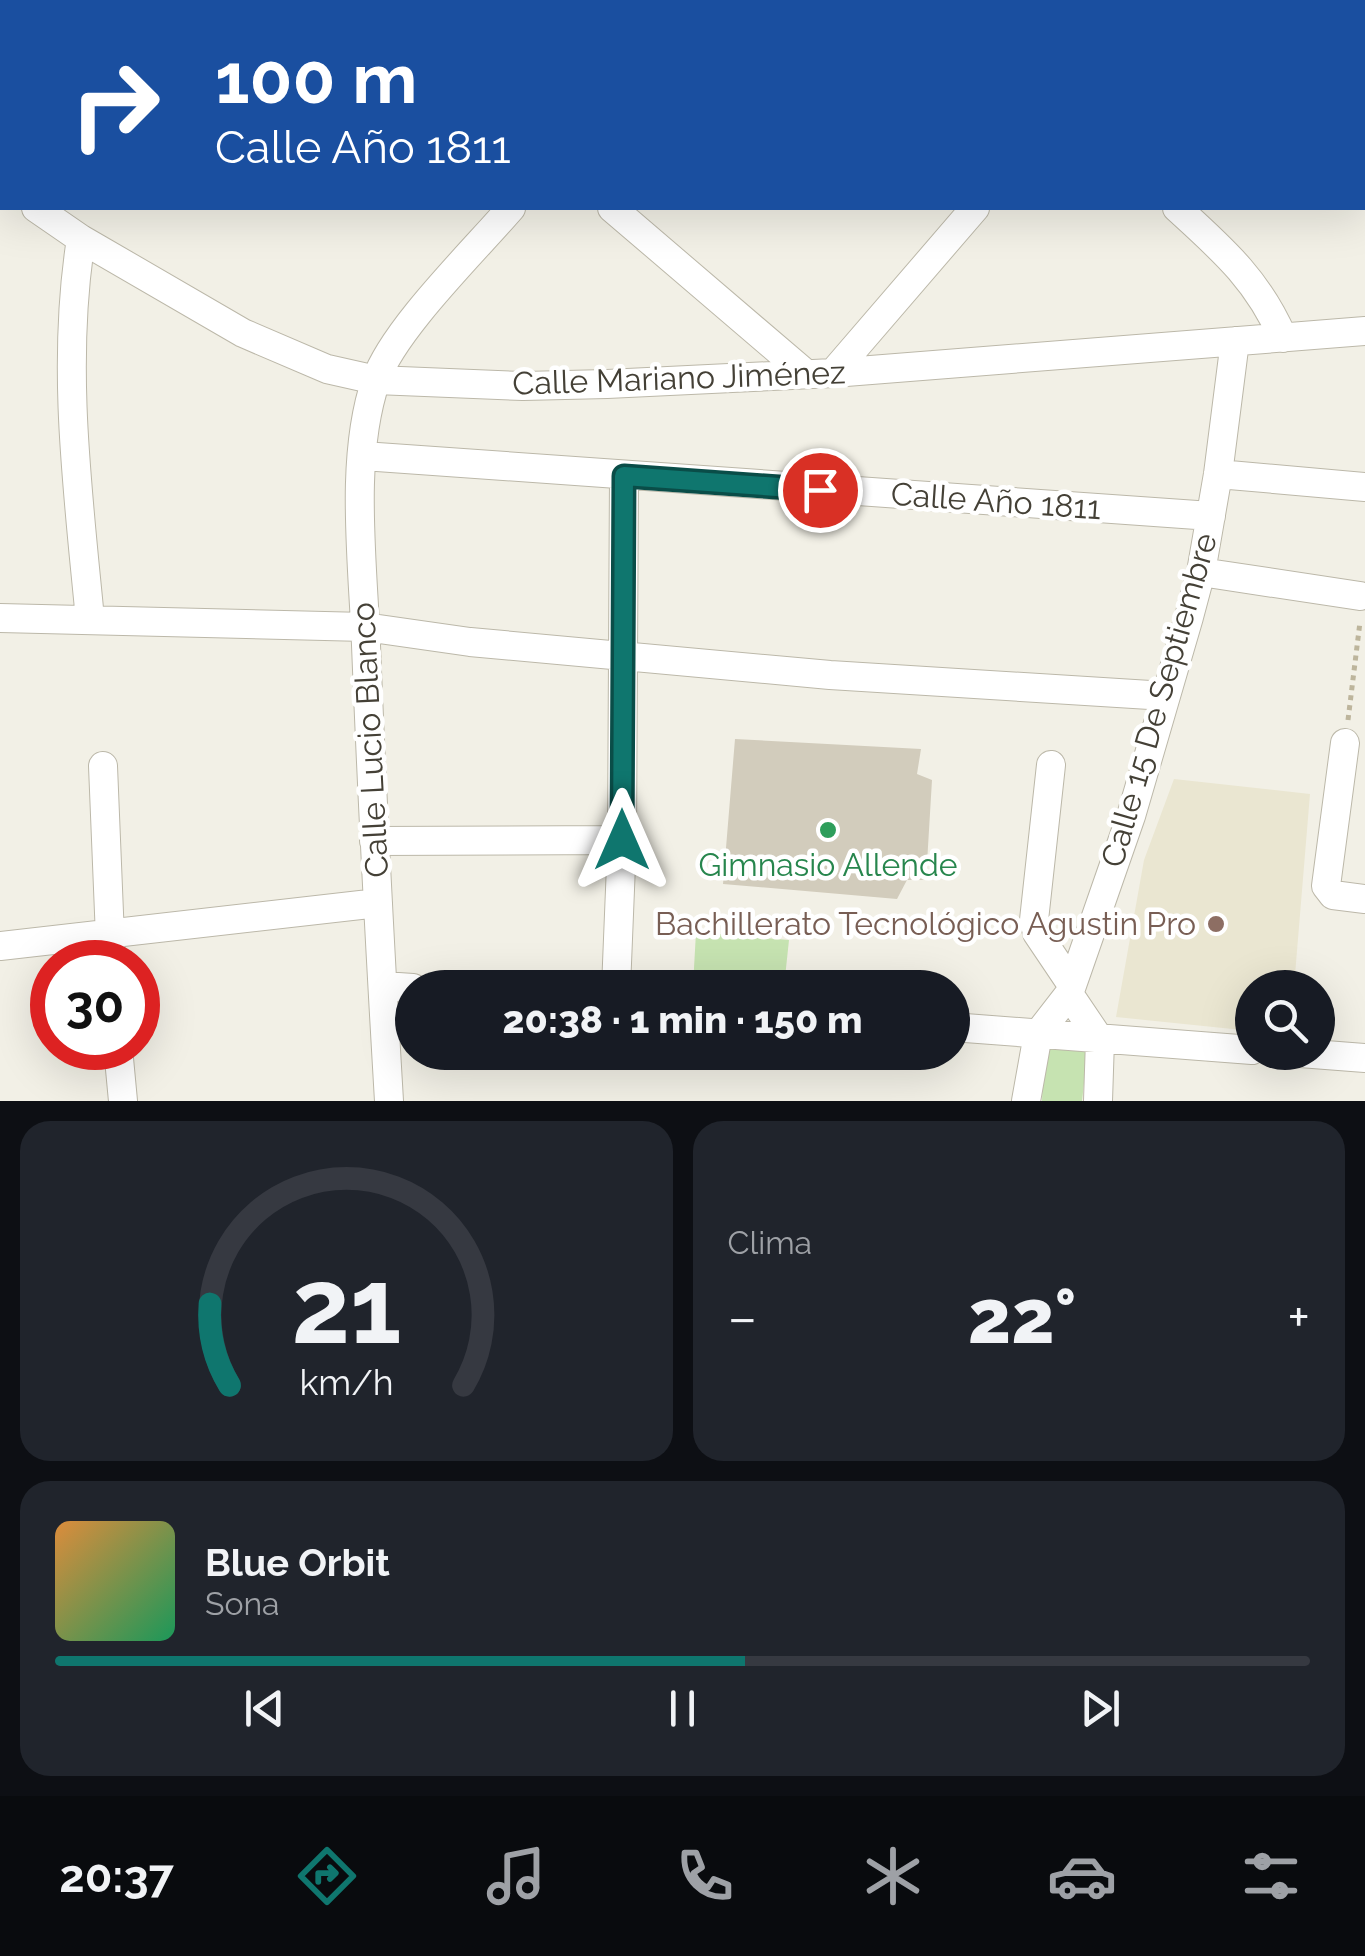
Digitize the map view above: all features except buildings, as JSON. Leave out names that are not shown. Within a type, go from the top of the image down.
[{"type":"street","name":"Calle Mariano Jiménez","points":[[39,210],[81,239],[243,333],[327,369],[376,380],[523,386],[819,373],[1365,331]]},
{"type":"street","points":[[376,380],[390,351],[509,210]]},
{"type":"street","points":[[615,210],[819,373],[973,210]]},
{"type":"street","points":[[1179,210],[1250,278],[1270,308],[1283,338]]},
{"type":"street","points":[[81,239],[73,288],[73,438],[90,619]]},
{"type":"street","name":"Calle 15 De Septiembre","points":[[1026,1101],[1038,1034],[1071,989],[1131,816],[1201,572],[1234,341]]},
{"type":"street","name":"Calle Lucio Blanco","points":[[376,380],[363,456],[360,554],[390,1101]]},
{"type":"street","name":"Calle Año 1811","points":[[363,456],[1211,516]]},
{"type":"street","points":[[1218,474],[1365,486]]},
{"type":"street","points":[[617,970],[622,840],[624,476]]},
{"type":"street","points":[[1201,572],[1360,596]]},
{"type":"street","points":[[0,618],[365,626],[470,642],[830,676],[1166,696]]},
{"type":"street","points":[[1346,743],[1326,886],[1332,895],[1365,899]]},
{"type":"street","points":[[1050,765],[1034,920],[1037,934],[1100,1040],[1098,1101]]},
{"type":"street","points":[[103,766],[110,940]]},
{"type":"street","points":[[374,841],[622,840]]},
{"type":"street","points":[[160,940],[378,903]]},
{"type":"street","points":[[0,946],[30,947]]},
{"type":"street","points":[[382,986],[395,987]]},
{"type":"street","points":[[970,1029],[1235,1049]]},
{"type":"street","points":[[1335,1056],[1365,1058]]},
{"type":"street","points":[[120,1070],[122,1101]]},
{"type":"path","points":[[1346,743],[1360,596]]},
{"type":"shaded area","name":"Bachillerato Tecnológico Agustin Pro","points":[[1174,779],[1310,794],[1295,970],[1235,970],[1235,1029],[1116,1017],[1144,860]]},
{"type":"green space","points":[[696,932],[789,940],[786,970],[694,970]]},
{"type":"green space","points":[[1044,1040],[1088,1047],[1082,1101],[1042,1101]]},
{"type":"place","name":"Gimnasio Allende","points":[[828,830]]},
{"type":"place","name":"Bachillerato Tecnológico Agustin Pro","points":[[1216,924]]},
{"type":"route","points":[[622,840],[624,476],[820,490]]}]
